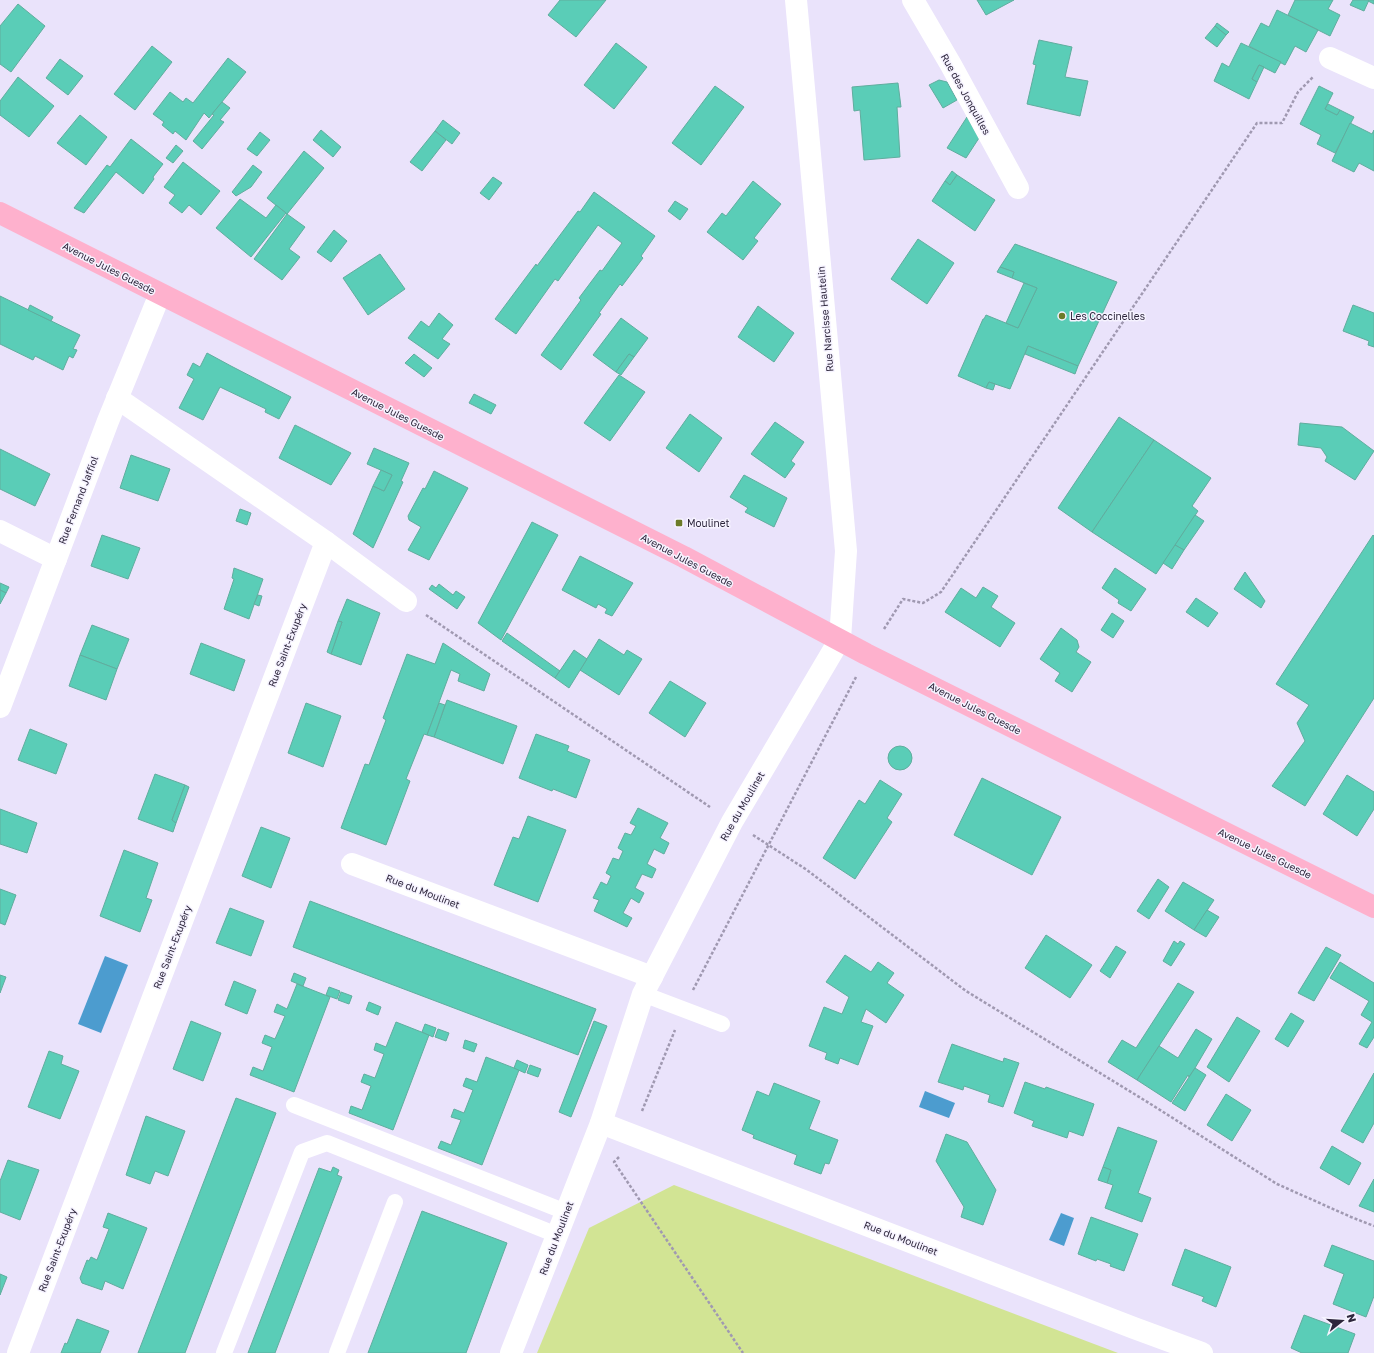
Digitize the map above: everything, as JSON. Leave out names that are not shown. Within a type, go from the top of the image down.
[{"type":"main road","name":"Avenue Jules Guesde","points":[[0,213],[684,557],[866,654],[1374,907]]},
{"type":"street","name":"Rue Narcisse Hautelin","points":[[796,0],[846,551],[840,639]]},
{"type":"street","name":"Rue des Jonquilles","points":[[913,0],[951,65],[1018,188]]},
{"type":"street","points":[[1330,58],[1374,78]]},
{"type":"street","name":"Rue Fernand Jaffiol","points":[[0,707],[117,398],[160,294]]},
{"type":"street","points":[[117,398],[326,542],[406,601]]},
{"type":"street","points":[[0,530],[56,559]]},
{"type":"street","name":"Rue Saint-Exupéry","points":[[18,1353],[326,542]]},
{"type":"street","name":"Rue du Moulinet","points":[[511,1353],[601,1123],[647,985],[732,822],[840,639]]},
{"type":"street","name":"Rue du Moulinet","points":[[352,864],[647,985]]},
{"type":"street","name":"Rue du Moulinet","points":[[601,1123],[631,1136],[1202,1353]]},
{"type":"lane","points":[[647,985],[722,1024]]},
{"type":"lane","points":[[294,1105],[566,1212]]},
{"type":"lane","points":[[224,1353],[302,1152],[327,1143],[557,1235]]},
{"type":"lane","points":[[337,1353],[395,1202]]},
{"type":"path","points":[[884,630],[903,600],[923,603],[941,592],[1257,123],[1282,123],[1298,92]]},
{"type":"path","points":[[406,601],[732,822],[807,870],[966,991],[1156,1107],[1277,1184],[1374,1226]]},
{"type":"path","points":[[690,996],[860,670]]},
{"type":"path","points":[[638,1118],[675,1030]]},
{"type":"path","points":[[620,1157],[614,1162],[743,1353]]},
{"type":"green space","points":[[674,1185],[1118,1353],[537,1353],[589,1228]]},
{"type":"water","points":[[105,956],[128,965],[101,1033],[78,1024]]},
{"type":"water","points":[[925,1091],[955,1103],[949,1118],[919,1107]]},
{"type":"water","points":[[1061,1213],[1074,1218],[1064,1246],[1049,1240]]},
{"type":"building","points":[[560,0],[606,0],[576,37],[548,15]]},
{"type":"building","points":[[977,0],[1014,0],[986,15]]},
{"type":"building","points":[[1295,0],[1333,0],[1328,9],[1340,15],[1330,36],[1288,15]]},
{"type":"building","points":[[1353,0],[1369,0],[1364,11],[1350,5]]},
{"type":"building","points":[[1374,0],[1374,4],[1368,1]]},
{"type":"building","points":[[18,4],[45,26],[11,72],[0,64],[0,26]]},
{"type":"building","points":[[1277,10],[1318,30],[1306,52],[1295,46],[1285,65],[1249,46],[1261,23],[1269,27]]},
{"type":"building","points":[[1217,23],[1229,32],[1226,35],[1215,26]]},
{"type":"building","points":[[1215,26],[1226,35],[1217,47],[1205,38]]},
{"type":"building","points":[[1039,40],[1072,47],[1065,77],[1088,81],[1080,116],[1027,104],[1036,65],[1033,64]]},
{"type":"building","points":[[616,43],[647,67],[614,109],[584,85]]},
{"type":"building","points":[[1241,43],[1281,62],[1275,73],[1259,65],[1252,79],[1257,82],[1249,99],[1214,81],[1222,63],[1229,67]]},
{"type":"building","points":[[152,46],[172,62],[135,110],[114,94]]},
{"type":"building","points":[[228,58],[246,72],[209,118],[204,113],[186,140],[175,131],[173,134],[162,125],[164,122],[153,114],[170,92],[183,102],[186,98],[193,103]]},
{"type":"building","points":[[60,59],[83,76],[68,95],[46,78]]},
{"type":"building","points":[[1259,65],[1264,67],[1257,82],[1252,79]]},
{"type":"building","points":[[18,77],[54,106],[29,137],[0,115],[0,101]]},
{"type":"building","points":[[939,80],[947,82],[957,100],[943,108],[929,85]]},
{"type":"building","points":[[898,83],[901,107],[897,107],[900,157],[864,160],[860,110],[854,111],[852,87]]},
{"type":"building","points":[[715,86],[744,107],[701,165],[672,143]]},
{"type":"building","points":[[1319,86],[1333,93],[1325,109],[1337,115],[1340,110],[1354,117],[1335,153],[1317,144],[1321,135],[1300,124]]},
{"type":"building","points":[[222,102],[230,108],[220,120],[224,122],[202,149],[193,141],[214,115],[212,114]]},
{"type":"building","points":[[1328,104],[1340,110],[1337,115],[1325,109]]},
{"type":"building","points":[[80,115],[107,137],[86,165],[57,143]]},
{"type":"building","points":[[967,117],[979,138],[966,158],[947,148]]},
{"type":"building","points":[[443,120],[460,133],[452,144],[435,131]]},
{"type":"building","points":[[1350,123],[1372,134],[1374,130],[1374,171],[1359,163],[1354,172],[1332,161]]},
{"type":"building","points":[[321,130],[341,147],[333,157],[313,140]]},
{"type":"building","points":[[435,131],[446,140],[422,171],[410,162]]},
{"type":"building","points":[[260,132],[270,140],[257,156],[247,149]]},
{"type":"building","points":[[131,139],[163,164],[143,194],[116,172],[84,213],[74,208],[107,165],[110,167]]},
{"type":"building","points":[[176,145],[183,151],[173,163],[166,158]]},
{"type":"building","points":[[304,151],[324,168],[287,214],[267,198]]},
{"type":"building","points":[[183,162],[220,191],[201,215],[189,205],[182,213],[169,203],[175,195],[164,187]]},
{"type":"building","points":[[253,165],[262,172],[251,187],[236,196],[232,192]]},
{"type":"building","points":[[952,171],[957,175],[950,185],[945,181]]},
{"type":"building","points":[[957,175],[995,200],[975,231],[932,201],[945,181],[950,185]]},
{"type":"building","points":[[493,177],[502,183],[489,200],[480,193]]},
{"type":"building","points":[[753,181],[781,204],[754,238],[758,241],[743,260],[707,232],[722,213],[726,216]]},
{"type":"building","points":[[594,192],[655,236],[641,256],[643,258],[622,286],[620,284],[599,313],[601,314],[561,370],[541,355],[581,300],[579,298],[600,270],[602,271],[622,243],[598,225],[558,281],[555,279],[516,334],[495,319],[536,264],[537,266]]},
{"type":"building","points":[[240,199],[266,218],[276,205],[286,213],[251,257],[216,228]]},
{"type":"building","points":[[675,201],[688,209],[680,220],[668,211]]},
{"type":"building","points":[[287,214],[305,227],[289,249],[300,257],[282,280],[254,259]]},
{"type":"building","points":[[334,230],[347,241],[331,262],[317,252]]},
{"type":"building","points":[[918,239],[954,263],[927,304],[891,279]]},
{"type":"building","name":"Les Coccinelles","points":[[1015,244],[1117,282],[1078,366],[1028,346],[1010,389],[989,382],[986,388],[958,376],[983,319],[986,315],[1018,328],[1037,288],[1012,278],[1014,272],[1000,267]]},
{"type":"building","points":[[380,254],[405,289],[368,315],[343,278]]},
{"type":"building","points":[[1000,267],[1014,272],[1012,278],[997,272]]},
{"type":"building","points":[[1024,283],[1037,288],[1018,328],[1006,323]]},
{"type":"building","points":[[0,296],[80,335],[73,349],[77,350],[73,358],[69,356],[63,370],[35,356],[33,360],[0,344]]},
{"type":"building","points":[[30,305],[53,317],[51,321],[28,310]]},
{"type":"building","points":[[1353,305],[1374,313],[1374,347],[1368,345],[1369,341],[1343,331]]},
{"type":"building","points":[[758,306],[794,333],[774,362],[738,337]]},
{"type":"building","points":[[439,313],[453,325],[442,339],[450,344],[438,359],[408,338],[421,321],[429,327]]},
{"type":"building","points":[[621,318],[648,338],[634,357],[629,354],[616,372],[593,355]]},
{"type":"building","points":[[1028,346],[1078,366],[1075,374],[1025,354]]},
{"type":"building","points":[[207,353],[291,397],[279,419],[265,412],[266,409],[220,387],[203,420],[179,408],[194,379],[187,375],[193,363],[200,367]]},
{"type":"building","points":[[414,354],[432,368],[424,377],[405,363]]},
{"type":"building","points":[[629,354],[634,357],[621,375],[616,372]]},
{"type":"building","points":[[619,375],[645,392],[610,441],[584,423]]},
{"type":"building","points":[[989,382],[995,384],[993,390],[986,388]]},
{"type":"building","points":[[474,394],[496,405],[491,414],[469,403]]},
{"type":"building","points":[[690,414],[722,438],[699,472],[666,448]]},
{"type":"building","points":[[1119,417],[1154,440],[1092,532],[1058,508]]},
{"type":"building","points":[[775,422],[804,442],[791,461],[795,464],[785,478],[751,454]]},
{"type":"building","points":[[1300,423],[1342,427],[1374,451],[1355,480],[1325,461],[1327,457],[1321,448],[1298,445]]},
{"type":"building","points":[[295,425],[351,453],[331,485],[279,458]]},
{"type":"building","points":[[1154,440],[1211,478],[1192,506],[1198,511],[1156,574],[1092,532]]},
{"type":"building","points":[[374,448],[409,463],[401,481],[403,482],[373,548],[353,534],[373,486],[384,491],[392,475],[367,464]]},
{"type":"building","points":[[0,449],[50,474],[35,506],[0,489]]},
{"type":"building","points":[[131,455],[170,469],[158,501],[120,488]]},
{"type":"building","points":[[381,470],[392,475],[384,491],[373,486]]},
{"type":"building","points":[[434,471],[468,488],[429,560],[408,550],[421,527],[409,520],[408,516],[423,488],[425,489]]},
{"type":"building","points":[[744,475],[787,498],[774,527],[745,512],[748,508],[730,497]]},
{"type":"building","points":[[240,509],[251,513],[247,525],[236,521]]},
{"type":"building","points":[[1195,515],[1204,521],[1184,550],[1175,545]]},
{"type":"building","points":[[532,522],[558,535],[501,640],[478,623]]},
{"type":"building","points":[[102,535],[140,548],[128,579],[91,566]]},
{"type":"building","points":[[1373,535],[1374,698],[1305,806],[1272,786],[1305,741],[1297,723],[1309,705],[1276,684]]},
{"type":"building","points":[[1175,545],[1184,550],[1172,569],[1163,563]]},
{"type":"building","points":[[580,556],[633,583],[612,616],[605,613],[607,609],[598,604],[596,608],[562,590]]},
{"type":"building","points":[[234,568],[263,579],[249,619],[224,609],[234,579],[232,578]]},
{"type":"building","points":[[1115,568],[1146,589],[1131,611],[1118,603],[1119,600],[1102,588]]},
{"type":"building","points":[[1245,572],[1265,601],[1261,608],[1234,589]]},
{"type":"building","points":[[0,583],[9,587],[6,593],[0,590]]},
{"type":"building","points":[[439,584],[453,595],[456,591],[465,597],[457,609],[429,589],[432,585],[436,588]]},
{"type":"building","points":[[983,587],[998,596],[991,607],[1015,623],[1000,647],[945,612],[961,588],[976,598]]},
{"type":"building","points":[[0,590],[6,593],[0,604]]},
{"type":"building","points":[[258,595],[262,596],[259,606],[254,604]]},
{"type":"building","points":[[1196,598],[1218,613],[1208,627],[1186,612]]},
{"type":"building","points":[[347,599],[380,613],[361,665],[331,654],[342,622],[338,621]]},
{"type":"building","points":[[1112,613],[1124,621],[1113,638],[1101,630]]},
{"type":"building","points":[[338,621],[342,622],[331,654],[327,652]]},
{"type":"building","points":[[92,625],[129,639],[117,669],[80,655]]},
{"type":"building","points":[[1061,628],[1077,640],[1079,647],[1076,652],[1091,662],[1072,692],[1055,681],[1060,673],[1040,659]]},
{"type":"building","points":[[507,633],[560,671],[555,678],[502,641]]},
{"type":"building","points":[[599,639],[624,655],[627,650],[642,659],[619,695],[580,670]]},
{"type":"building","points":[[201,643],[245,660],[234,691],[190,674]]},
{"type":"building","points":[[443,643],[490,674],[484,691],[458,681],[460,674],[451,670],[427,735],[424,734],[406,779],[410,781],[386,845],[341,828],[365,764],[369,765],[386,720],[383,718],[407,654],[435,664]]},
{"type":"building","points":[[574,650],[587,659],[569,688],[555,678]]},
{"type":"building","points":[[80,655],[117,669],[106,700],[69,686]]},
{"type":"building","points":[[670,681],[706,703],[685,737],[649,713]]},
{"type":"building","points":[[447,700],[517,726],[503,764],[434,737]]},
{"type":"building","points":[[306,703],[341,716],[323,767],[288,753]]},
{"type":"building","points":[[439,703],[445,705],[434,737],[427,735]]},
{"type":"building","points":[[30,729],[67,744],[56,774],[18,760]]},
{"type":"building","points":[[536,734],[569,746],[567,751],[590,760],[576,798],[553,789],[552,791],[519,778]]},
{"type":"building","points":[[900,746],[905,747],[911,753],[911,763],[905,769],[900,770],[895,769],[889,763],[888,758],[889,753],[895,747]]},
{"type":"building","points":[[155,774],[185,785],[172,820],[176,823],[173,832],[138,819]]},
{"type":"building","points":[[1347,775],[1374,792],[1374,809],[1357,836],[1323,814]]},
{"type":"building","points":[[982,778],[1061,817],[1032,875],[954,835]]},
{"type":"building","points":[[880,780],[902,794],[887,818],[892,822],[855,879],[823,858],[859,800],[865,804]]},
{"type":"building","points":[[185,785],[189,787],[176,823],[172,820]]},
{"type":"building","points":[[638,808],[668,823],[660,838],[669,843],[664,854],[654,849],[647,864],[656,869],[652,878],[642,874],[635,888],[644,893],[639,903],[631,898],[623,913],[632,918],[627,927],[594,911],[599,900],[593,898],[601,882],[607,885],[611,876],[606,873],[613,858],[619,860],[623,851],[618,848],[625,833],[631,835],[636,826],[630,823]]},
{"type":"building","points":[[0,809],[37,823],[27,853],[0,844]]},
{"type":"building","points":[[528,816],[566,830],[538,902],[494,885],[513,837],[519,839]]},
{"type":"building","points":[[261,827],[290,838],[271,888],[242,876]]},
{"type":"building","points":[[124,850],[158,863],[146,898],[152,900],[140,932],[100,916]]},
{"type":"building","points":[[1158,879],[1169,887],[1149,919],[1137,911]]},
{"type":"building","points":[[1183,882],[1214,900],[1194,930],[1165,911]]},
{"type":"building","points":[[0,889],[16,895],[5,925],[0,923]]},
{"type":"building","points":[[310,901],[596,1009],[578,1055],[293,947]]},
{"type":"building","points":[[230,908],[264,921],[251,956],[216,943]]},
{"type":"building","points":[[1207,910],[1219,917],[1206,937],[1194,930]]},
{"type":"building","points":[[1046,935],[1092,965],[1070,998],[1025,968]]},
{"type":"building","points":[[1174,941],[1178,944],[1180,941],[1185,944],[1171,966],[1163,961]]},
{"type":"building","points":[[1116,946],[1126,952],[1110,978],[1100,971]]},
{"type":"building","points":[[1326,947],[1341,955],[1314,1001],[1298,993]]},
{"type":"building","points":[[845,955],[871,972],[878,962],[894,973],[887,983],[904,995],[886,1023],[866,1009],[861,1022],[873,1026],[858,1065],[840,1058],[838,1064],[825,1059],[827,1053],[809,1046],[824,1007],[842,1014],[849,997],[826,982]]},
{"type":"building","points":[[1340,962],[1374,983],[1374,1037],[1367,1048],[1359,1044],[1372,1022],[1361,1015],[1369,1001],[1330,978]]},
{"type":"building","points":[[294,973],[306,978],[303,986],[291,981]]},
{"type":"building","points":[[0,975],[6,977],[0,993]]},
{"type":"building","points":[[234,981],[256,990],[247,1014],[225,1005]]},
{"type":"building","points":[[1178,983],[1194,992],[1137,1080],[1108,1062],[1122,1040],[1136,1048]]},
{"type":"building","points":[[297,984],[330,997],[294,1092],[250,1075],[253,1067],[263,1071],[272,1047],[262,1043],[265,1035],[275,1039],[285,1016],[274,1012],[277,1004],[287,1009]]},
{"type":"building","points":[[329,987],[340,991],[337,999],[326,995]]},
{"type":"building","points":[[341,992],[352,996],[349,1004],[338,1000]]},
{"type":"building","points":[[369,1002],[381,1007],[378,1015],[366,1010]]},
{"type":"building","points":[[1291,1013],[1304,1021],[1288,1047],[1275,1039]]},
{"type":"building","points":[[1237,1017],[1260,1031],[1229,1082],[1207,1067]]},
{"type":"building","points":[[191,1021],[221,1033],[203,1081],[173,1069]]},
{"type":"building","points":[[594,1021],[607,1026],[571,1117],[559,1112]]},
{"type":"building","points":[[396,1022],[429,1035],[393,1130],[349,1113],[351,1106],[362,1110],[371,1086],[361,1082],[364,1074],[375,1078],[384,1054],[374,1050],[376,1043],[386,1047]]},
{"type":"building","points":[[425,1024],[436,1028],[433,1037],[422,1032]]},
{"type":"building","points":[[438,1029],[449,1033],[446,1041],[435,1037]]},
{"type":"building","points":[[1196,1029],[1212,1039],[1195,1068],[1189,1077],[1188,1075],[1171,1102],[1137,1080],[1159,1046],[1178,1058]]},
{"type":"building","points":[[465,1040],[477,1044],[474,1052],[463,1048]]},
{"type":"building","points":[[952,1044],[1003,1062],[1004,1058],[1019,1063],[1003,1107],[988,1102],[990,1095],[964,1086],[963,1090],[938,1082]]},
{"type":"building","points":[[49,1051],[63,1056],[61,1064],[79,1071],[60,1119],[28,1107]]},
{"type":"building","points":[[486,1057],[519,1070],[482,1165],[438,1148],[441,1141],[451,1145],[461,1120],[451,1117],[454,1109],[464,1113],[473,1090],[463,1086],[466,1078],[477,1082]]},
{"type":"building","points":[[517,1060],[528,1065],[525,1073],[514,1068]]},
{"type":"building","points":[[530,1065],[541,1069],[538,1077],[527,1073]]},
{"type":"building","points":[[1195,1068],[1206,1075],[1185,1111],[1172,1103]]},
{"type":"building","points":[[1374,1073],[1374,1123],[1363,1143],[1341,1131]]},
{"type":"building","points":[[1025,1082],[1045,1089],[1046,1087],[1094,1104],[1083,1136],[1069,1131],[1067,1138],[1032,1126],[1034,1121],[1014,1113]]},
{"type":"building","points":[[774,1083],[820,1101],[809,1129],[838,1140],[829,1164],[825,1163],[821,1174],[794,1164],[797,1155],[753,1138],[754,1135],[742,1130],[757,1091],[769,1096]]},
{"type":"building","points":[[1226,1094],[1251,1110],[1232,1141],[1207,1125]]},
{"type":"building","points":[[236,1098],[276,1113],[185,1353],[138,1353]]},
{"type":"building","points":[[146,1116],[185,1131],[168,1176],[155,1171],[150,1184],[126,1175]]},
{"type":"building","points":[[1118,1127],[1157,1141],[1138,1193],[1151,1198],[1142,1222],[1105,1208],[1113,1185],[1107,1183],[1111,1170],[1103,1167]]},
{"type":"building","points":[[946,1134],[967,1142],[996,1190],[983,1225],[961,1217],[964,1207],[936,1161]]},
{"type":"building","points":[[1332,1146],[1361,1163],[1349,1185],[1320,1168]]},
{"type":"building","points":[[8,1160],[39,1170],[20,1220],[0,1212],[0,1181]]},
{"type":"building","points":[[333,1167],[339,1170],[337,1175],[342,1177],[275,1353],[248,1353],[319,1168],[331,1172]]},
{"type":"building","points":[[1103,1167],[1111,1170],[1107,1183],[1098,1180]]},
{"type":"building","points":[[1374,1179],[1374,1212],[1359,1206]]},
{"type":"building","points":[[422,1211],[507,1243],[466,1353],[368,1353]]},
{"type":"building","points":[[108,1213],[147,1228],[123,1289],[105,1281],[102,1290],[82,1283],[80,1278],[87,1260],[89,1261],[91,1257],[97,1260],[109,1229],[103,1227]]},
{"type":"building","points":[[1091,1217],[1138,1234],[1124,1271],[1110,1266],[1111,1264],[1097,1259],[1096,1261],[1078,1254]]},
{"type":"building","points":[[1332,1245],[1374,1261],[1374,1296],[1366,1317],[1333,1304],[1344,1274],[1324,1266]]},
{"type":"building","points":[[1185,1249],[1231,1267],[1216,1307],[1202,1301],[1204,1297],[1172,1285]]},
{"type":"building","points":[[0,1274],[7,1277],[0,1295]]},
{"type":"building","points":[[1304,1315],[1355,1334],[1348,1353],[1302,1353],[1291,1348]]},
{"type":"building","points":[[77,1319],[109,1331],[100,1353],[61,1353],[65,1343],[67,1344]]},
{"type":"place","name":"Les Coccinelles","points":[[1062,316]]},
{"type":"place","name":"Moulinet","points":[[679,523]]}]
